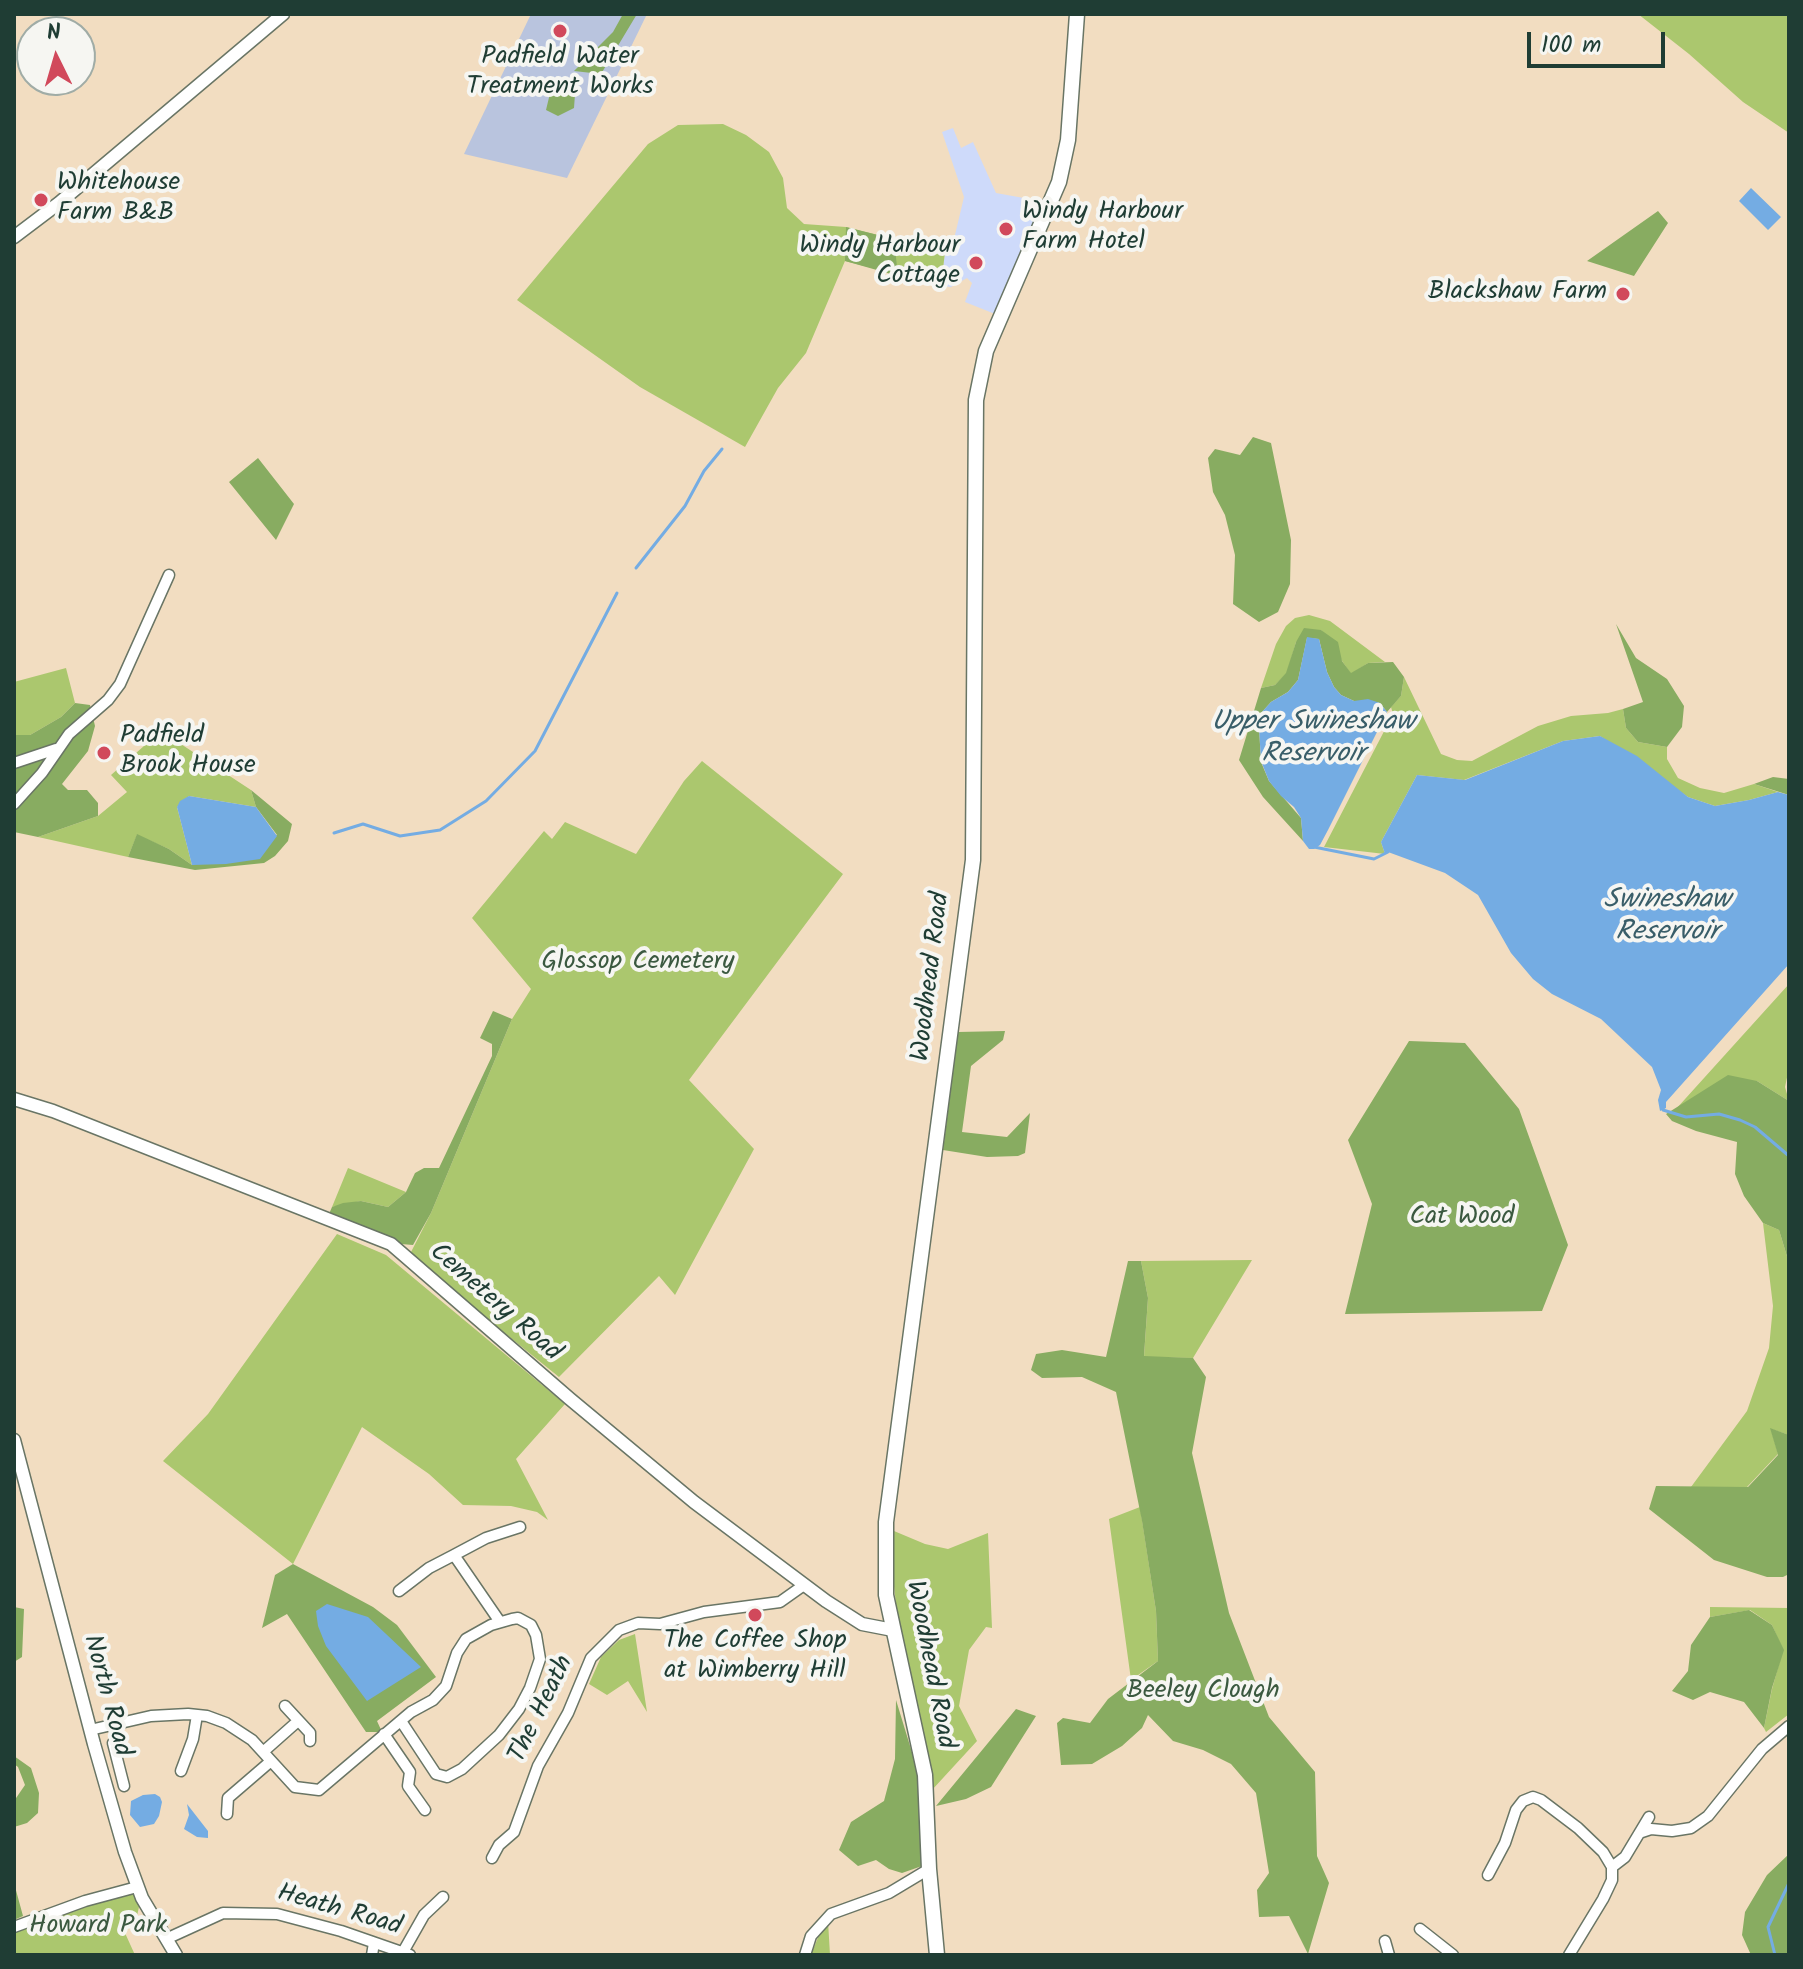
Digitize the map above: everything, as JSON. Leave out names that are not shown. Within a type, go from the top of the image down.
[{"type":"main road","name":"Woodhead Road","points":[[937,1955],[925,1775],[886,1595],[886,1522],[974,845],[976,400],[986,351],[1059,182],[1068,140],[1077,14]]},
{"type":"street","points":[[14,237],[59,203],[283,14]]},
{"type":"street","points":[[14,804],[42,773],[69,734],[108,700],[120,684],[169,575]]},
{"type":"street","points":[[14,763],[56,749]]},
{"type":"street","name":"Cemetery Road","points":[[14,1099],[38,1105],[391,1244],[694,1502],[804,1585],[862,1624],[893,1630]]},
{"type":"street","name":"North Road","points":[[14,1440],[102,1774],[137,1887],[176,1955]]},
{"type":"street","points":[[399,1591],[429,1568],[486,1538],[520,1527]]},
{"type":"street","points":[[454,1555],[500,1622]]},
{"type":"street","name":"The Heath","points":[[492,1858],[499,1845],[514,1832],[538,1766],[568,1713],[591,1658],[619,1630],[638,1623],[660,1624],[704,1612],[780,1602],[804,1585]]},
{"type":"street","points":[[90,1730],[151,1716],[197,1715],[226,1723],[252,1740],[295,1787],[319,1790],[411,1712],[433,1700],[446,1686],[457,1653],[466,1639],[500,1622],[518,1618],[531,1625],[540,1659],[525,1699],[499,1735],[462,1769],[447,1777],[436,1774],[401,1721]]},
{"type":"street","points":[[285,1706],[310,1733],[310,1741]]},
{"type":"street","points":[[181,1771],[193,1739],[197,1715]]},
{"type":"street","points":[[263,1752],[298,1721]]},
{"type":"street","points":[[1642,1832],[1691,1828],[1708,1816],[1762,1749],[1789,1726]]},
{"type":"street","points":[[384,1734],[410,1772],[408,1786],[425,1810]]},
{"type":"street","points":[[113,1743],[124,1786]]},
{"type":"street","points":[[227,1814],[228,1798],[271,1761]]},
{"type":"street","points":[[102,1774],[119,1770]]},
{"type":"street","points":[[229,1782],[237,1791]]},
{"type":"street","points":[[1488,1875],[1505,1843],[1516,1810],[1523,1801],[1533,1797],[1550,1806],[1603,1852],[1612,1867],[1612,1880],[1569,1955]]},
{"type":"street","points":[[1612,1867],[1625,1857],[1649,1817]]},
{"type":"street","points":[[805,1955],[811,1936],[831,1914],[889,1893],[929,1869]]},
{"type":"street","points":[[14,1927],[85,1901],[137,1887]]},
{"type":"street","points":[[407,1954],[424,1915],[443,1897]]},
{"type":"street","name":"Heath Road","points":[[166,1939],[223,1913],[257,1912],[298,1918],[407,1954]]},
{"type":"street","points":[[1420,1929],[1453,1955]]},
{"type":"street","points":[[1385,1941],[1389,1955]]},
{"type":"street","points":[[372,1955],[374,1943]]},
{"type":"shaded area","points":[[531,14],[647,14],[567,178],[464,154]]},
{"type":"shaded area","points":[[953,128],[961,148],[973,142],[996,193],[1046,202],[995,314],[965,302],[972,283],[967,278],[951,287],[941,286],[945,252],[955,235],[964,197],[942,132]]},
{"type":"green space","points":[[623,14],[637,14],[601,74],[574,71],[613,32]]},
{"type":"green space","points":[[1638,14],[1789,14],[1789,133],[1743,102]]},
{"type":"green space","points":[[552,85],[565,87],[575,94],[574,108],[558,116],[546,110]]},
{"type":"green space","points":[[723,124],[746,135],[769,152],[783,178],[787,208],[804,224],[846,227],[945,252],[941,286],[845,261],[806,353],[778,388],[745,447],[640,387],[517,300],[648,144],[678,125]]},
{"type":"green space","points":[[1658,211],[1668,223],[1634,276],[1587,261]]},
{"type":"green space","points":[[846,227],[894,239],[898,276],[845,261]]},
{"type":"green space","points":[[1253,437],[1271,443],[1291,540],[1290,584],[1278,612],[1259,622],[1233,604],[1235,555],[1225,515],[1213,492],[1208,458],[1215,449],[1240,455]]},
{"type":"green space","points":[[258,458],[294,504],[276,540],[229,482]]},
{"type":"green space","points":[[1309,615],[1330,621],[1385,662],[1368,663],[1351,674],[1321,630],[1296,642],[1287,673],[1275,685],[1261,688],[1276,644],[1286,626],[1295,618]]},
{"type":"green space","points":[[1616,624],[1636,658],[1667,679],[1684,706],[1682,727],[1667,747],[1638,742],[1626,728],[1623,709],[1643,702]]},
{"type":"green space","points":[[1304,628],[1321,630],[1338,642],[1342,661],[1351,673],[1368,663],[1393,662],[1404,677],[1401,696],[1387,712],[1380,703],[1354,701],[1341,695],[1334,687],[1319,639],[1307,638],[1298,680],[1262,712],[1259,727],[1261,762],[1269,781],[1301,818],[1303,841],[1263,797],[1239,760],[1261,688],[1275,685],[1286,673]]},
{"type":"green space","points":[[66,668],[75,703],[61,717],[30,735],[14,735],[14,682]]},
{"type":"green space","points":[[1404,677],[1441,754],[1457,760],[1472,761],[1538,726],[1571,716],[1623,709],[1626,728],[1638,742],[1667,747],[1667,759],[1678,778],[1700,788],[1724,793],[1754,784],[1778,792],[1715,806],[1688,797],[1600,736],[1563,741],[1464,780],[1417,775],[1381,842],[1385,854],[1324,847],[1393,714],[1391,707],[1401,696]]},
{"type":"green space","points":[[75,703],[90,705],[95,726],[88,751],[62,784],[68,790],[87,790],[98,803],[98,816],[38,837],[14,832],[14,735],[30,735],[61,717]]},
{"type":"green space","points":[[161,731],[251,790],[256,807],[189,796],[177,807],[192,865],[169,849],[137,835],[128,857],[38,837],[98,816],[127,792],[111,775]]},
{"type":"green space","name":"Glossop Cemetery","points":[[702,761],[843,874],[689,1080],[754,1149],[675,1295],[659,1276],[559,1377],[413,1259],[411,1252],[431,1213],[512,1019],[531,989],[472,918],[544,831],[552,839],[565,822],[636,854],[684,781]]},
{"type":"green space","points":[[1773,777],[1789,779],[1789,795],[1754,784]]},
{"type":"green space","points":[[251,790],[292,824],[288,841],[264,863],[195,870],[128,857],[137,834],[169,849],[192,865],[277,835],[256,807]]},
{"type":"green space","points":[[1789,984],[1789,1068],[1785,1087],[1789,1101],[1757,1081],[1676,1109]]},
{"type":"green space","points":[[493,1011],[512,1019],[431,1213],[413,1245],[401,1244],[329,1214],[332,1207],[343,1203],[361,1201],[388,1207],[406,1192],[415,1173],[424,1168],[439,1168],[492,1056],[492,1044],[480,1038]]},
{"type":"green space","points":[[1005,1031],[1003,1040],[971,1066],[962,1132],[1007,1137],[1030,1113],[1025,1153],[987,1157],[943,1150],[958,1032]]},
{"type":"green space","name":"Cat Wood","points":[[1409,1041],[1465,1043],[1519,1109],[1568,1245],[1542,1311],[1345,1314],[1372,1204],[1348,1140]]},
{"type":"green space","points":[[1728,1075],[1757,1081],[1789,1101],[1789,1263],[1779,1230],[1763,1223],[1744,1196],[1735,1174],[1737,1142],[1696,1131],[1672,1121],[1666,1114]]},
{"type":"green space","points":[[348,1168],[406,1192],[388,1207],[361,1201],[332,1207]]},
{"type":"green space","points":[[1763,1223],[1779,1230],[1789,1263],[1789,1435],[1771,1429],[1778,1454],[1747,1487],[1691,1487],[1747,1411],[1769,1348],[1773,1306]]},
{"type":"green space","points":[[337,1234],[386,1255],[565,1404],[516,1459],[548,1520],[537,1512],[511,1506],[463,1505],[429,1474],[362,1427],[293,1564],[163,1461],[208,1414]]},
{"type":"green space","points":[[1252,1260],[1193,1358],[1144,1357],[1148,1298],[1141,1261]]},
{"type":"green space","name":"Beeley Clough","points":[[1128,1261],[1141,1261],[1148,1298],[1144,1356],[1193,1358],[1206,1377],[1192,1453],[1229,1613],[1269,1717],[1315,1772],[1317,1856],[1329,1883],[1308,1954],[1289,1916],[1259,1917],[1257,1890],[1269,1873],[1256,1793],[1231,1764],[1203,1750],[1173,1741],[1148,1715],[1142,1728],[1122,1746],[1092,1764],[1061,1765],[1057,1723],[1063,1718],[1090,1723],[1108,1699],[1158,1661],[1156,1611],[1142,1521],[1116,1392],[1082,1377],[1042,1378],[1031,1370],[1036,1354],[1062,1350],[1106,1357]]},
{"type":"green space","points":[[1770,1428],[1789,1435],[1789,1574],[1783,1577],[1767,1577],[1714,1560],[1649,1509],[1656,1486],[1748,1487],[1778,1455]]},
{"type":"green space","points":[[1140,1507],[1156,1611],[1158,1661],[1131,1680],[1109,1519]]},
{"type":"green space","points":[[894,1531],[925,1544],[948,1549],[988,1533],[992,1628],[986,1627],[969,1650],[959,1706],[977,1741],[932,1790],[930,1767],[897,1613],[891,1560]]},
{"type":"green space","points":[[293,1564],[373,1607],[397,1625],[436,1677],[377,1721],[382,1732],[366,1732],[287,1614],[262,1628],[275,1575]]},
{"type":"green space","points":[[14,1607],[24,1609],[22,1657],[14,1662]]},
{"type":"green space","points":[[1710,1607],[1789,1608],[1789,1714],[1766,1732],[1764,1728],[1772,1689],[1783,1650],[1772,1625],[1750,1610],[1710,1617]]},
{"type":"green space","points":[[1749,1610],[1772,1625],[1784,1650],[1764,1728],[1744,1702],[1710,1692],[1693,1700],[1672,1691],[1688,1671],[1691,1645],[1710,1617]]},
{"type":"green space","points":[[635,1634],[647,1712],[628,1681],[607,1695],[589,1684],[601,1657],[619,1640]]},
{"type":"green space","points":[[896,1700],[918,1772],[922,1866],[902,1873],[876,1860],[858,1866],[839,1850],[851,1822],[884,1801],[895,1759]]},
{"type":"green space","points":[[1016,1709],[1036,1716],[991,1787],[966,1799],[936,1806]]},
{"type":"green space","points":[[14,1756],[31,1768],[39,1793],[38,1813],[27,1823],[14,1827],[14,1801],[25,1785],[14,1764]]},
{"type":"green space","points":[[1789,1854],[1789,1955],[1751,1955],[1742,1935],[1745,1912],[1767,1875]]},
{"type":"green space","points":[[14,1883],[23,1916],[14,1920]]},
{"type":"green space","name":"Howard Park","points":[[142,1893],[137,1916],[125,1933],[135,1955],[14,1955],[14,1932],[107,1898]]},
{"type":"green space","points":[[828,1921],[830,1955],[811,1955],[821,1930]]},
{"type":"water","points":[[1751,188],[1781,217],[1768,230],[1739,201]]},
{"type":"water","name":"Upper Swineshaw Reservoir","points":[[1307,637],[1319,639],[1327,672],[1341,695],[1354,701],[1368,699],[1380,703],[1387,712],[1328,830],[1320,845],[1314,849],[1309,849],[1303,841],[1301,818],[1294,807],[1269,781],[1261,761],[1259,727],[1262,712],[1298,680]]},
{"type":"water","name":"Swineshaw Reservoir","points":[[1600,736],[1637,756],[1688,797],[1715,806],[1778,792],[1789,795],[1789,964],[1666,1102],[1666,1108],[1660,1111],[1658,1100],[1661,1090],[1652,1067],[1601,1019],[1552,994],[1533,979],[1511,953],[1478,895],[1445,873],[1388,852],[1385,854],[1381,842],[1417,775],[1465,780],[1563,741]]},
{"type":"water","points":[[189,796],[256,807],[277,836],[260,859],[192,865],[177,807]]},
{"type":"water","points":[[327,1604],[368,1617],[421,1667],[367,1701],[326,1646],[316,1611]]},
{"type":"water","points":[[155,1794],[162,1802],[159,1816],[154,1824],[140,1827],[130,1815],[131,1801]]},
{"type":"water","points":[[187,1804],[208,1831],[208,1838],[197,1837],[184,1829],[189,1815]]},
{"type":"waterway","points":[[636,568],[685,506],[704,471],[722,449]]},
{"type":"waterway","points":[[334,833],[363,824],[400,836],[440,830],[486,801],[535,751],[617,593]]},
{"type":"waterway","points":[[1314,847],[1374,859],[1388,852]]},
{"type":"waterway","points":[[1663,1106],[1663,1110],[1686,1117],[1719,1114],[1740,1120],[1755,1127],[1789,1156]]},
{"type":"waterway","points":[[1775,1955],[1768,1927],[1789,1883]]},
{"type":"place","name":"Padfield Water Treatment Works","points":[[560,31]]},
{"type":"place","name":"Whitehouse Farm B&B","points":[[41,200]]},
{"type":"place","name":"Windy Harbour Farm Hotel","points":[[1006,229]]},
{"type":"place","name":"Windy Harbour Cottage","points":[[976,263]]},
{"type":"place","name":"Blackshaw Farm","points":[[1623,294]]},
{"type":"place","name":"Padfield Brook House","points":[[104,753]]},
{"type":"place","name":"The Coffee Shop at Wimberry Hill","points":[[755,1615]]}]
